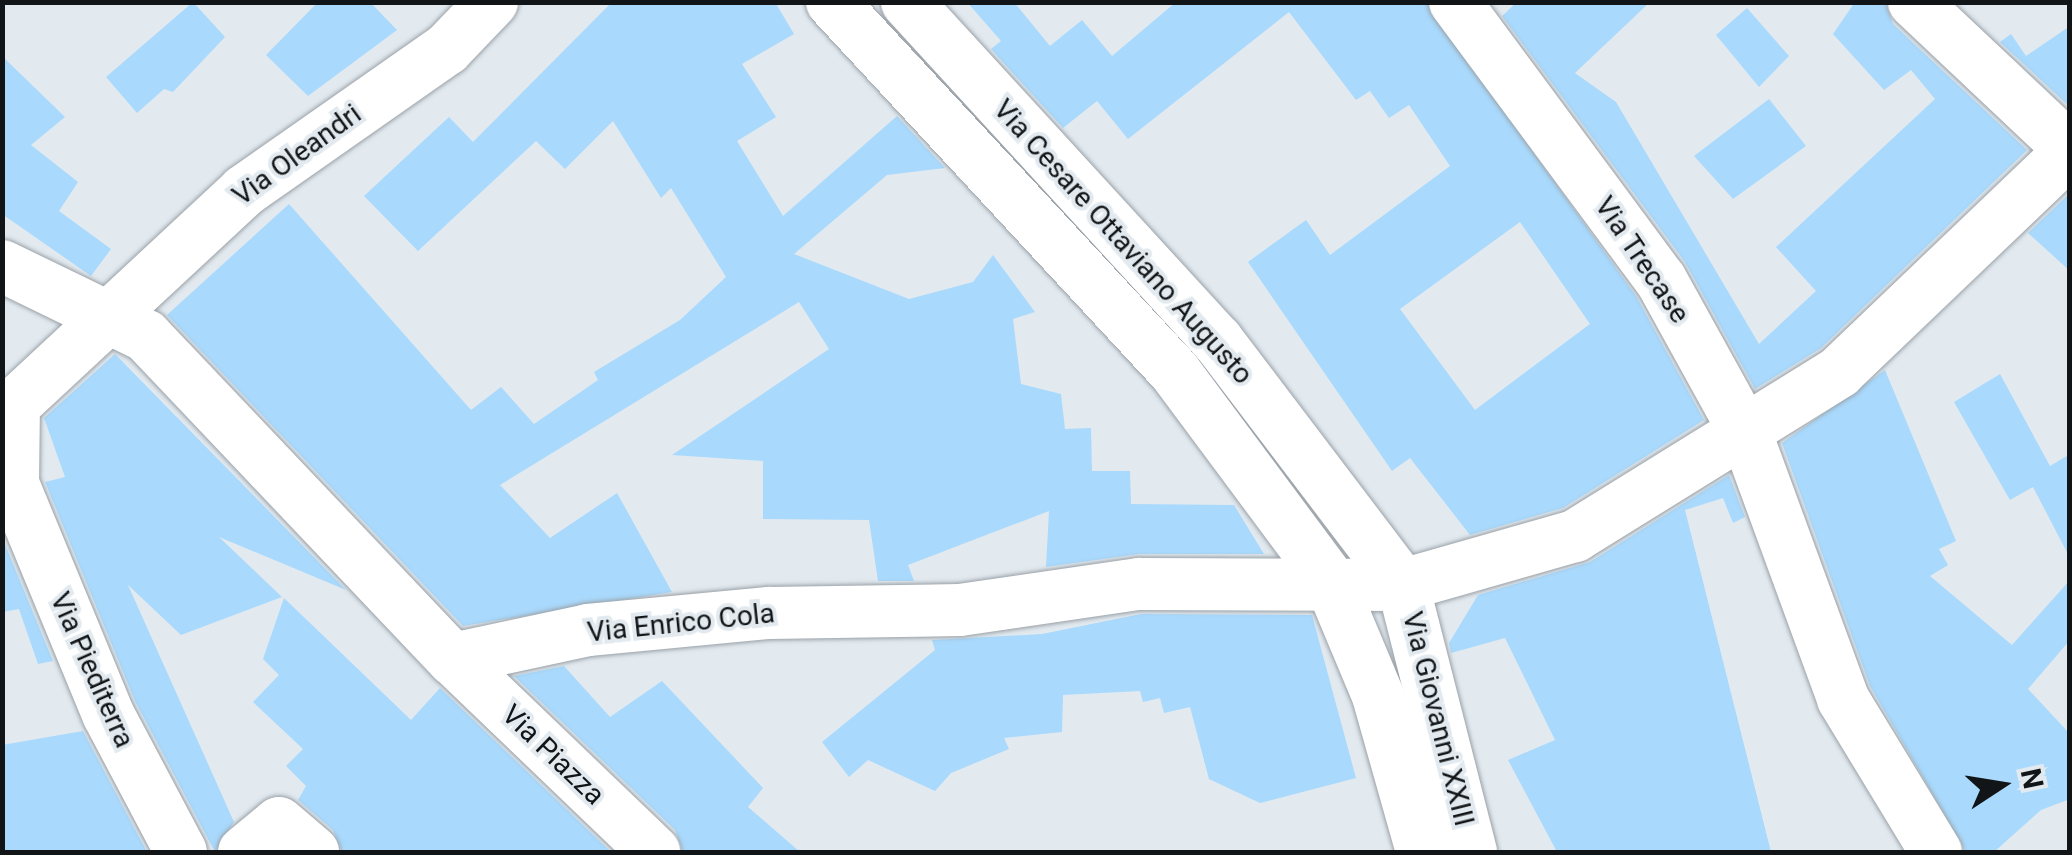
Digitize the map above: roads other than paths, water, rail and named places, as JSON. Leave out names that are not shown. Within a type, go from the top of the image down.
[{"type":"street","name":"Via Oleandri","points":[[8,485],[14,406],[105,312],[244,190],[446,49],[492,2]]},
{"type":"street","name":"Via Cesare Ottaviano Augusto","points":[[832,2],[1175,372],[1330,581]]},
{"type":"street","name":"Via Cesare Ottaviano Augusto","points":[[906,2],[1217,340],[1403,585]]},
{"type":"street","name":"Via Trecase","points":[[1455,2],[1661,280],[1747,436],[1843,700],[1936,852]]},
{"type":"street","points":[[1914,2],[2070,150]]},
{"type":"street","name":"Via Enrico Cola","points":[[452,659],[588,630],[768,613],[960,610],[1139,584],[1330,581],[1403,585],[1575,536],[1747,436],[1839,372],[2070,150]]},
{"type":"street","points":[[2,266],[105,312],[146,336],[452,659]]},
{"type":"street","name":"Via Piediterra","points":[[8,485],[108,714],[181,852]]},
{"type":"street","name":"Via Giovanni XXIII","points":[[1330,581],[1378,696],[1422,852]]},
{"type":"street","name":"Via Giovanni XXIII","points":[[1403,585],[1472,852]]},
{"type":"street","name":"Via Piazza","points":[[452,659],[654,852]]},
{"type":"street","points":[[244,852],[279,823],[313,852]]}]
